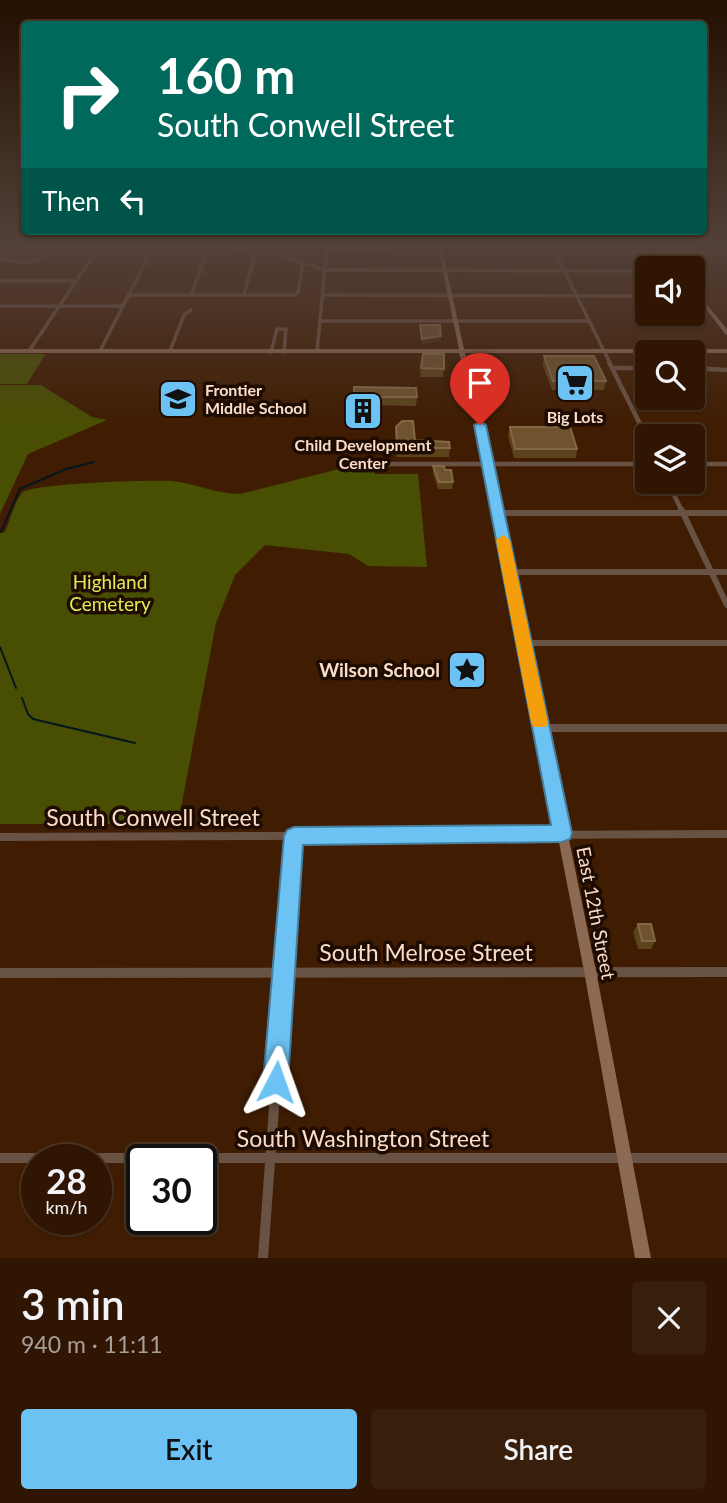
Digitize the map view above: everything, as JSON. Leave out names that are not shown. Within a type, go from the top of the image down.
[{"type":"street","points":[[29,351],[60,307]]},
{"type":"street","points":[[100,351],[122,307]]},
{"type":"street","points":[[317,351],[323,307]]},
{"type":"street","name":"East 12th Street","points":[[452,307],[472,387],[510,572],[590,971],[643,1258]]},
{"type":"street","points":[[581,307],[640,424]]},
{"type":"street","points":[[705,307],[727,333]]},
{"type":"street","points":[[170,351],[184,315],[191,310]]},
{"type":"street","points":[[321,321],[588,321]]},
{"type":"street","points":[[271,352],[277,329],[286,329],[284,352]]},
{"type":"street","points":[[0,351],[727,351]]},
{"type":"street","points":[[612,368],[635,368]]},
{"type":"street","points":[[705,369],[727,370]]},
{"type":"street","points":[[380,464],[635,464]]},
{"type":"street","points":[[705,464],[727,464]]},
{"type":"street","points":[[674,494],[727,605]]},
{"type":"street","points":[[498,513],[727,513]]},
{"type":"street","points":[[510,572],[727,572]]},
{"type":"street","points":[[524,643],[727,643]]},
{"type":"street","points":[[541,728],[727,727]]},
{"type":"street","name":"South Conwell Street","points":[[0,837],[727,834]]},
{"type":"street","points":[[263,1258],[294,836]]},
{"type":"street","name":"South Melrose Street","points":[[0,973],[727,972]]},
{"type":"street","name":"South Washington Street","points":[[0,1158],[727,1158]]},
{"type":"green space","points":[[0,354],[45,355],[27,384],[0,384]]},
{"type":"green space","points":[[0,385],[41,385],[92,417],[107,420],[28,454],[0,514]]},
{"type":"green space","name":"Highland Cemetery","points":[[353,461],[373,461],[374,474],[418,474],[427,567],[368,566],[349,554],[265,545],[235,575],[216,623],[178,824],[0,824],[0,533],[5,532],[14,506],[22,493],[69,485],[172,481],[240,494],[343,468]]},
{"type":"building","points":[[420,325],[440,325],[441,336],[422,339]]},
{"type":"building","points":[[423,354],[444,354],[444,369],[421,368]]},
{"type":"building","points":[[544,356],[594,356],[606,381],[553,381]]},
{"type":"building","points":[[354,387],[416,388],[417,397],[372,397],[372,407],[354,407]]},
{"type":"building","points":[[402,421],[413,421],[415,440],[449,442],[450,448],[397,448],[396,427]]},
{"type":"building","points":[[510,427],[570,427],[577,449],[515,449]]},
{"type":"building","points":[[433,466],[444,466],[445,470],[451,470],[453,482],[439,482]]},
{"type":"building","points":[[638,924],[651,924],[655,941],[642,941]]},
{"type":"waterway","points":[[1,532],[20,489],[66,469],[94,462]]},
{"type":"waterway","points":[[0,647],[16,688]]},
{"type":"waterway","points":[[22,698],[28,714],[33,719],[135,743]]},
{"type":"slow traffic","points":[[503,540],[539,722]]},
{"type":"place","name":"Big Lots","points":[[575,383]]},
{"type":"place","name":"Frontier Middle School","points":[[178,399]]},
{"type":"place","name":"Child Development Center","points":[[363,411]]},
{"type":"place","name":"Wilson School","points":[[467,670]]},
{"type":"route","points":[[276,1082],[294,836],[562,833],[480,425]]}]
